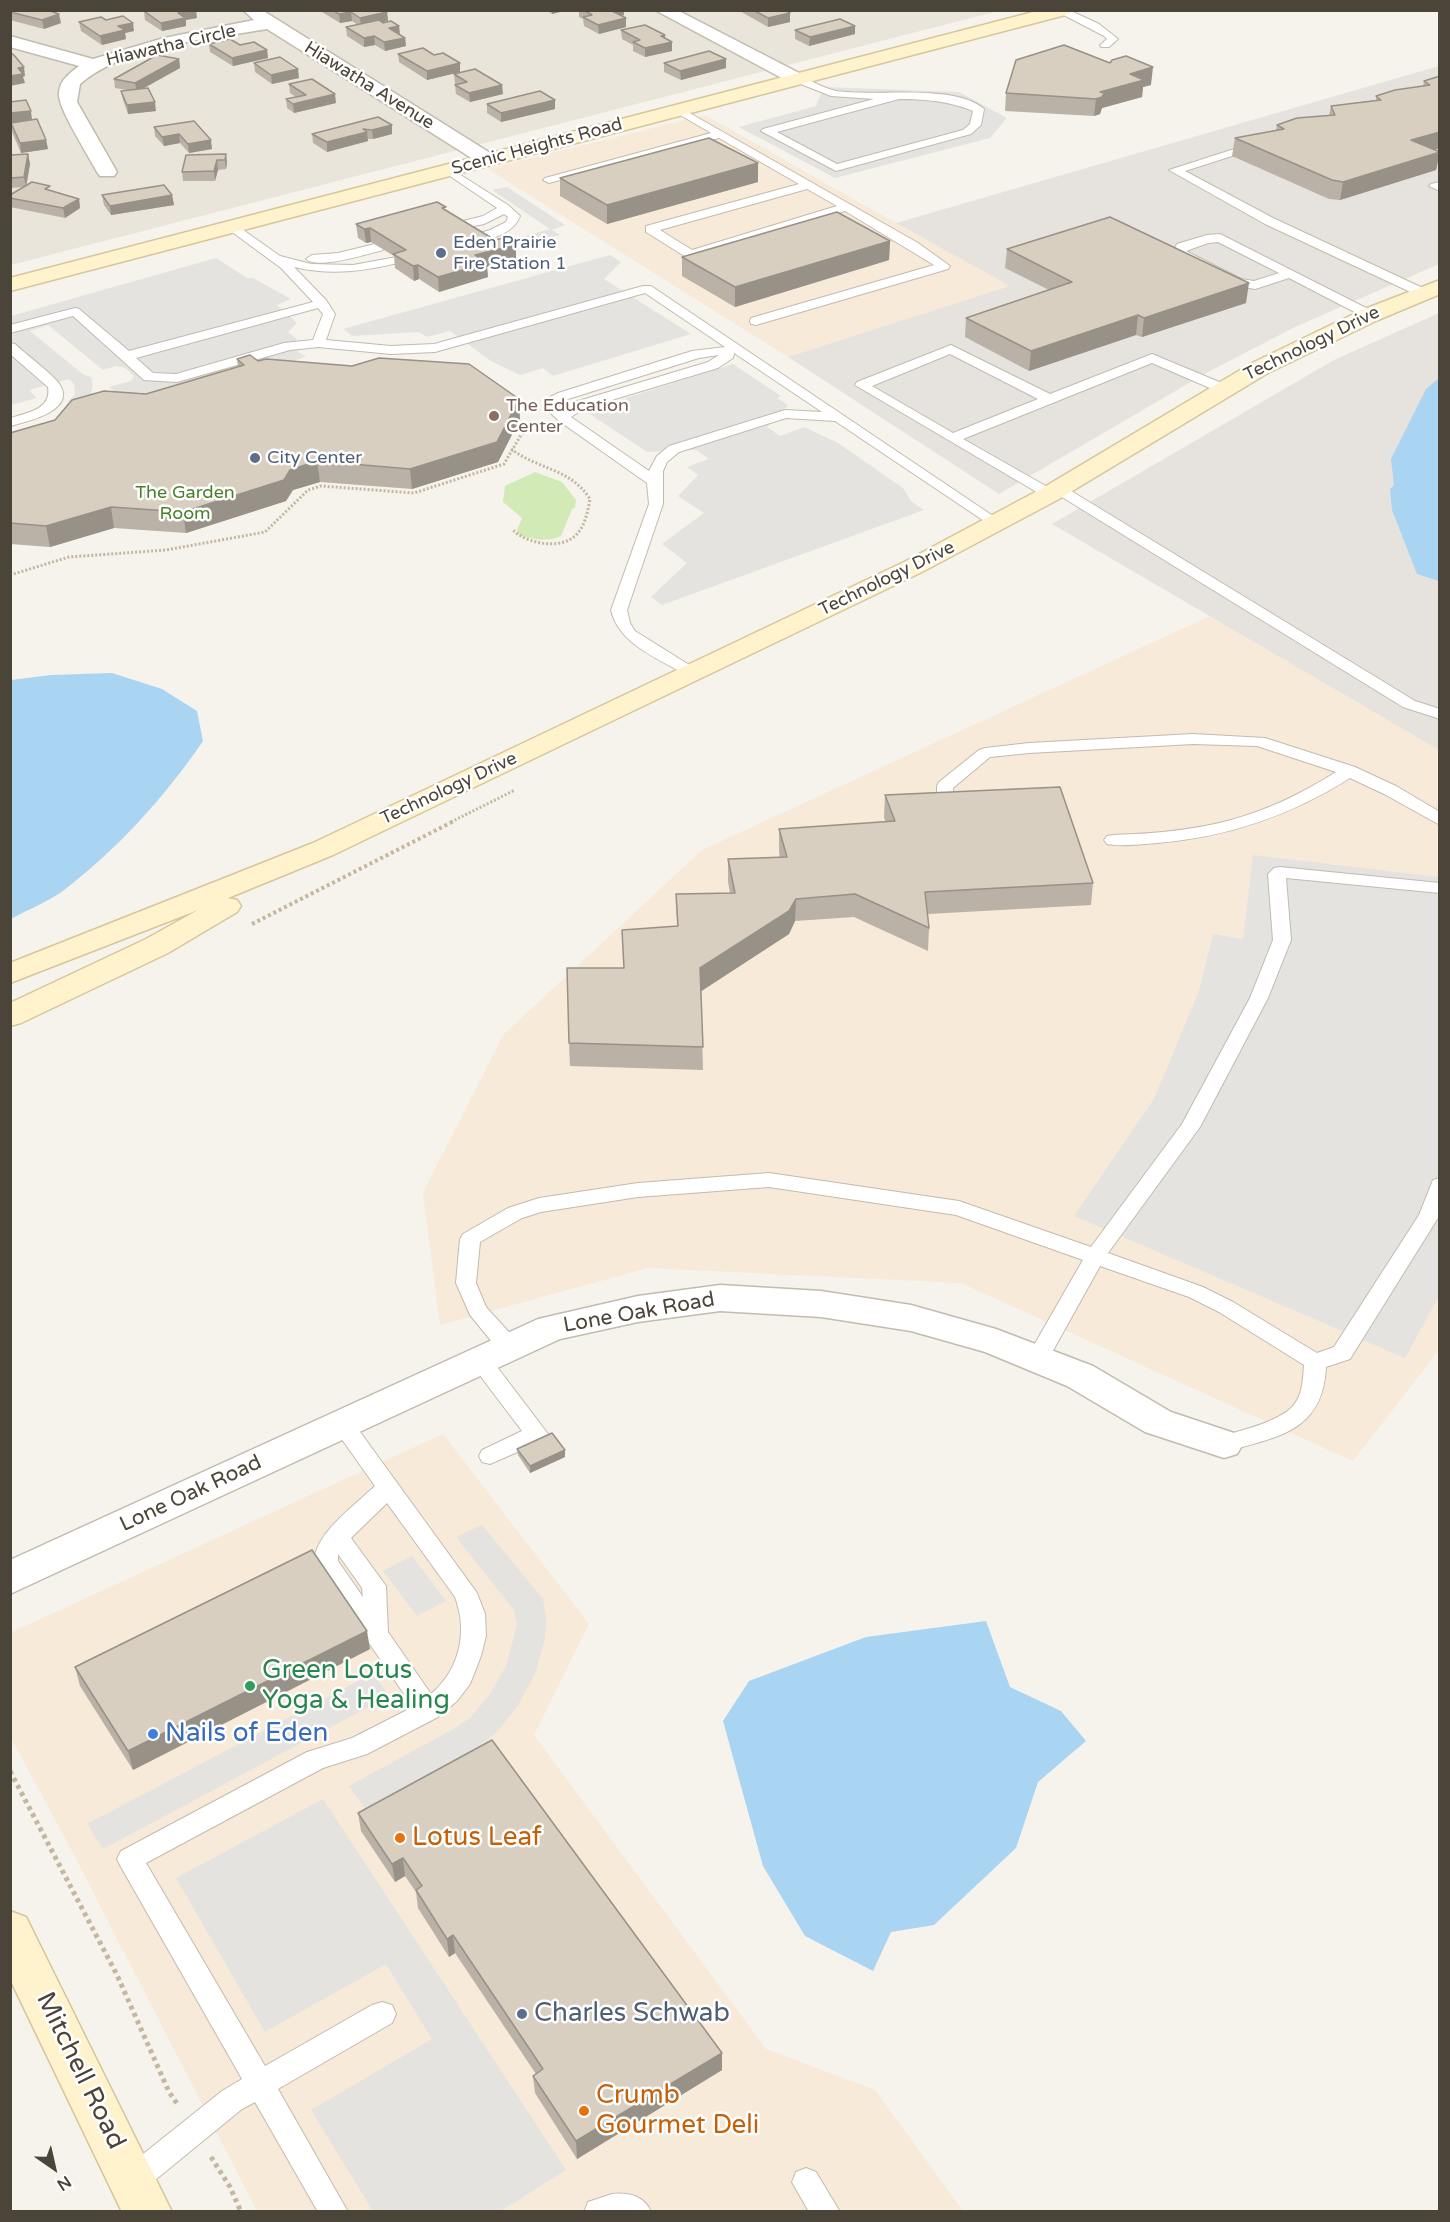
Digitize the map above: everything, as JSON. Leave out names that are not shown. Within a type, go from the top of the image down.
[{"type":"street","name":"Hiawatha Avenue","points":[[250,10],[488,160]]},
{"type":"street","points":[[663,10],[797,79]]},
{"type":"street","name":"Scenic Heights Road","points":[[10,285],[1062,11]]},
{"type":"street","name":"Hiawatha Circle","points":[[107,172],[68,102],[67,91],[73,79],[94,65],[139,49],[269,23]]},
{"type":"street","points":[[10,41],[94,65]]},
{"type":"street","name":"Technology Drive","points":[[10,974],[323,849],[694,673],[998,524],[1224,389],[1298,348],[1432,290]]},
{"type":"street","name":"Technology Drive","points":[[10,1016],[158,946],[323,849]]},
{"type":"street","name":"Lone Oak Road","points":[[10,1578],[552,1328],[638,1309],[720,1298],[821,1304],[911,1318],[996,1342],[1080,1376],[1158,1422],[1224,1444]]},
{"type":"street","name":"Mitchell Road","points":[[10,1931],[140,2196]]},
{"type":"lane","points":[[1062,11],[1111,36],[1113,39],[1106,45]]},
{"type":"lane","points":[[797,79],[833,94],[943,97],[964,102],[979,109],[975,125],[967,132],[836,168],[767,131],[897,96]]},
{"type":"lane","points":[[833,94],[848,109]]},
{"type":"lane","points":[[679,110],[944,266],[756,321]]},
{"type":"lane","points":[[549,180],[722,134]]},
{"type":"lane","points":[[1265,142],[1175,170],[1269,221],[1432,290]]},
{"type":"lane","points":[[448,170],[514,216],[511,224],[494,233],[471,240]]},
{"type":"lane","points":[[808,185],[650,229],[690,254],[847,207]]},
{"type":"lane","points":[[452,228],[487,218],[501,212],[504,207]]},
{"type":"lane","points":[[232,226],[279,259],[322,303],[329,314],[318,343]]},
{"type":"lane","points":[[1289,274],[1255,285],[1238,282],[1179,252],[1181,246],[1220,238],[1370,315]]},
{"type":"lane","points":[[279,259],[338,257],[379,247]]},
{"type":"lane","points":[[279,259],[300,267],[322,271],[351,270],[398,259]]},
{"type":"lane","points":[[10,329],[75,312],[149,377],[177,378],[289,346],[318,343],[391,350],[435,348],[647,289],[998,524]]},
{"type":"lane","points":[[127,356],[322,303]]},
{"type":"lane","points":[[10,347],[54,386],[58,394],[55,402],[46,410],[10,422]]},
{"type":"lane","points":[[654,482],[564,418],[550,406],[553,401],[697,354],[738,349]]},
{"type":"lane","points":[[1049,399],[951,349],[862,385],[952,438],[1054,491],[1409,704],[1440,714]]},
{"type":"lane","points":[[952,438],[1152,358],[1224,389]]},
{"type":"lane","points":[[694,673],[642,643],[622,623],[619,610],[656,504],[657,494],[654,482],[656,465],[662,457],[674,449],[784,414],[841,418]]},
{"type":"lane","points":[[945,802],[945,786],[985,753],[1029,748],[1193,739],[1259,741],[1349,771],[1390,790],[1440,819]]},
{"type":"lane","points":[[1113,840],[1159,839],[1205,833],[1253,822],[1288,808],[1349,771]]},
{"type":"lane","points":[[1037,1359],[1096,1255],[1190,1127],[1259,998],[1282,940],[1277,874],[1280,872],[1440,888]]},
{"type":"lane","points":[[490,1456],[537,1434],[495,1354],[466,1283],[471,1239],[515,1213],[539,1205],[638,1190],[769,1180],[959,1208],[1196,1292],[1226,1307],[1315,1362]]},
{"type":"lane","points":[[1315,1362],[1342,1353],[1429,1216],[1440,1185]]},
{"type":"lane","points":[[1224,1444],[1275,1429],[1305,1408],[1314,1382],[1315,1362]]},
{"type":"lane","points":[[334,2211],[130,1859],[316,1759],[357,1747],[429,1710],[448,1694],[461,1677],[474,1636],[473,1614],[465,1593],[342,1424]]},
{"type":"lane","points":[[387,1488],[337,1536],[326,1553],[326,1563],[429,1710]]},
{"type":"lane","points":[[140,2196],[193,2129],[232,2100],[382,2014]]},
{"type":"lane","points":[[806,2182],[826,2211]]},
{"type":"lane","points":[[598,2211],[616,2207],[631,2208],[637,2211]]},
{"type":"path","points":[[10,576],[69,557],[166,550],[265,532],[308,490],[321,486],[414,493],[504,464],[525,429],[537,423]]},
{"type":"path","points":[[512,449],[523,460],[574,478],[584,487],[590,500],[576,536],[570,539],[555,543],[524,540],[514,534],[513,530]]},
{"type":"path","points":[[10,1771],[117,1975],[170,2092],[230,2187],[241,2211]]},
{"type":"shaded area","points":[[11,11],[998,11],[11,265]]},
{"type":"shaded area","points":[[1439,66],[1439,264],[1295,327],[1208,372],[999,494],[788,357],[1010,286],[896,223]]},
{"type":"shaded area","points":[[824,87],[959,92],[1007,118],[990,138],[835,178],[739,127],[816,106]]},
{"type":"shaded area","points":[[705,115],[1011,286],[788,357],[488,169]]},
{"type":"shaded area","points":[[507,187],[565,225],[552,230],[560,235],[524,245],[514,239],[550,229],[492,190]]},
{"type":"shaded area","points":[[610,255],[621,262],[604,279],[691,334],[553,376],[543,368],[520,375],[491,361],[450,331],[427,337],[419,332],[352,336],[343,329]]},
{"type":"shaded area","points":[[216,258],[247,278],[253,278],[291,299],[277,305],[297,323],[288,332],[296,338],[297,351],[306,357],[151,401],[140,392],[122,397],[109,387],[131,381],[134,376],[125,368],[116,366],[103,370],[48,325],[30,331],[84,375],[91,377],[93,385],[89,402],[68,402],[75,394],[74,384],[69,379],[29,390],[37,398],[11,405],[11,316]]},
{"type":"shaded area","points":[[1439,313],[1439,750],[1052,524],[1334,360]]},
{"type":"shaded area","points":[[733,364],[781,396],[777,398],[788,405],[767,427],[780,436],[804,427],[838,443],[903,488],[911,501],[924,510],[662,605],[651,597],[687,563],[662,544],[704,513],[678,496],[698,475],[687,467],[709,459],[696,450],[647,452],[585,411]]},
{"type":"shaded area","points":[[1210,616],[1439,750],[1439,1350],[1353,1461],[961,1283],[648,1268],[440,1325],[423,1193],[503,1035],[702,850]]},
{"type":"shaded area","points":[[1253,855],[1439,877],[1439,1296],[1405,1358],[1074,1216],[1154,1099],[1199,991],[1213,934],[1243,939]]},
{"type":"shaded area","points":[[443,1434],[589,1624],[534,1735],[766,2049],[875,2090],[963,2211],[257,2211],[73,1853],[11,1738],[10,1633]]},
{"type":"shaded area","points":[[482,1525],[543,1599],[546,1618],[545,1639],[535,1674],[518,1705],[498,1731],[474,1750],[366,1809],[349,1786],[470,1718],[490,1694],[506,1666],[517,1625],[514,1610],[456,1537]]},
{"type":"shaded area","points":[[412,1556],[446,1601],[417,1616],[383,1571]]},
{"type":"shaded area","points":[[373,1673],[389,1696],[103,1849],[87,1824]]},
{"type":"shaded area","points":[[323,1799],[566,2170],[501,2211],[373,2211],[311,2110],[432,2039],[386,1964],[265,2032],[176,1878]]},
{"type":"green space","points":[[535,472],[562,482],[576,500],[575,508],[572,509],[561,536],[556,538],[540,540],[518,534],[517,530],[522,518],[503,502],[505,486]]},
{"type":"water","points":[[1439,378],[1439,581],[1417,574],[1392,510],[1390,489],[1394,485],[1391,459],[1426,389]]},
{"type":"water","points":[[112,673],[162,689],[197,711],[203,741],[156,803],[100,860],[60,893],[11,919],[11,680],[51,675]]},
{"type":"water","points":[[986,1621],[1010,1687],[1061,1711],[1086,1741],[1038,1782],[1016,1848],[934,1925],[891,1932],[873,1971],[805,1936],[763,1866],[723,1721],[749,1681],[866,1637]]},
{"type":"building","points":[[10,10],[47,10],[59,14],[42,20],[10,12]]},
{"type":"building","points":[[191,10],[178,13],[185,18],[161,23],[144,11]]},
{"type":"building","points":[[332,10],[385,10],[387,12],[360,18],[351,12],[339,14]]},
{"type":"building","points":[[584,10],[610,10],[626,18],[598,25],[583,17],[592,15]]},
{"type":"building","points":[[753,10],[785,10],[790,13],[768,18]]},
{"type":"building","points":[[123,16],[133,23],[118,26],[125,30],[100,36],[79,22],[101,17],[106,20]]},
{"type":"building","points":[[840,19],[855,26],[810,37],[795,30]]},
{"type":"building","points":[[379,20],[383,23],[391,21],[399,26],[389,28],[405,38],[384,42],[374,36],[364,38],[346,27]]},
{"type":"building","points":[[645,25],[665,35],[661,36],[672,42],[645,48],[633,42],[640,40],[621,30]]},
{"type":"building","points":[[230,39],[240,45],[254,42],[267,50],[232,58],[209,44]]},
{"type":"building","points":[[1064,45],[1110,63],[1112,60],[1126,56],[1153,67],[1130,74],[1144,80],[1100,92],[1104,93],[1102,97],[1096,99],[1006,93],[1016,60]]},
{"type":"building","points":[[423,48],[434,55],[443,53],[460,63],[427,71],[398,54]]},
{"type":"building","points":[[709,51],[726,59],[680,71],[664,63]]},
{"type":"building","points":[[10,54],[13,54],[24,67],[18,68],[23,74],[10,76]]},
{"type":"building","points":[[157,55],[179,59],[135,83],[114,79]]},
{"type":"building","points":[[280,57],[298,69],[271,75],[254,63]]},
{"type":"building","points":[[475,69],[502,85],[469,93],[455,85],[467,82],[454,74]]},
{"type":"building","points":[[1440,76],[1440,132],[1411,140],[1440,152],[1343,182],[1332,180],[1235,138],[1284,129],[1277,125],[1297,118],[1335,115],[1331,106],[1381,100],[1376,96],[1395,90],[1430,85],[1424,81]]},
{"type":"building","points":[[312,79],[335,94],[293,104],[286,99],[306,95],[289,84]]},
{"type":"building","points":[[148,88],[155,102],[127,105],[121,91]]},
{"type":"building","points":[[540,91],[555,100],[501,113],[487,104]]},
{"type":"building","points":[[26,100],[31,111],[10,113],[10,102]]},
{"type":"building","points":[[378,117],[392,125],[372,130],[363,129],[367,132],[327,142],[312,134]]},
{"type":"building","points":[[37,119],[46,140],[20,143],[11,123]]},
{"type":"building","points":[[194,121],[211,140],[188,144],[179,134],[162,137],[154,127]]},
{"type":"building","points":[[709,138],[758,163],[607,205],[560,178]]},
{"type":"building","points":[[28,154],[24,177],[10,178],[10,155]]},
{"type":"building","points":[[226,154],[225,160],[217,160],[214,171],[182,172],[186,155]]},
{"type":"building","points":[[32,182],[50,186],[45,189],[79,199],[63,208],[10,198],[10,195]]},
{"type":"building","points":[[164,185],[172,195],[110,206],[102,195]]},
{"type":"building","name":"Eden Prairie Fire Station 1","points":[[437,202],[446,207],[442,208],[495,240],[503,238],[516,245],[475,255],[487,263],[438,277],[393,254],[406,250],[370,228],[364,229],[356,224]]},
{"type":"building","points":[[837,212],[890,241],[735,287],[682,257]]},
{"type":"building","points":[[1110,217],[1249,283],[1144,318],[1138,315],[1031,351],[966,318],[1072,282],[1007,249]]},
{"type":"building","name":"City Center","points":[[250,355],[258,361],[266,359],[352,366],[379,358],[469,364],[519,399],[497,442],[410,469],[317,461],[290,470],[284,480],[183,512],[111,507],[46,526],[10,523],[10,433],[55,420],[72,400],[104,391],[146,394],[244,365],[237,359]]},
{"type":"building","points":[[1060,787],[1093,883],[925,892],[929,928],[855,894],[796,899],[789,911],[700,968],[703,1047],[569,1043],[567,968],[624,968],[622,930],[678,926],[676,894],[735,893],[728,859],[787,857],[779,829],[895,821],[885,795]]},
{"type":"building","points":[[552,1433],[565,1450],[530,1466],[517,1449]]},
{"type":"building","points":[[312,1550],[367,1631],[128,1751],[75,1667]]},
{"type":"building","points":[[492,1740],[722,2053],[576,2141],[533,2076],[543,2069],[453,1935],[447,1939],[416,1890],[422,1886],[403,1858],[392,1864],[358,1813]]},
{"type":"place","name":"Eden Prairie Fire Station 1","points":[[441,253]]},
{"type":"place","name":"The Education Center","points":[[494,416]]},
{"type":"place","name":"City Center","points":[[255,458]]},
{"type":"place","name":"Green Lotus Yoga & Healing","points":[[250,1686]]},
{"type":"place","name":"Nails of Eden","points":[[153,1734]]},
{"type":"place","name":"Lotus Leaf","points":[[400,1838]]},
{"type":"place","name":"Charles Schwab","points":[[522,2014]]},
{"type":"place","name":"Crumb Gourmet Deli","points":[[584,2111]]},
{"type":"park label","name":"The Garden Room","points":[[185,503]]}]
